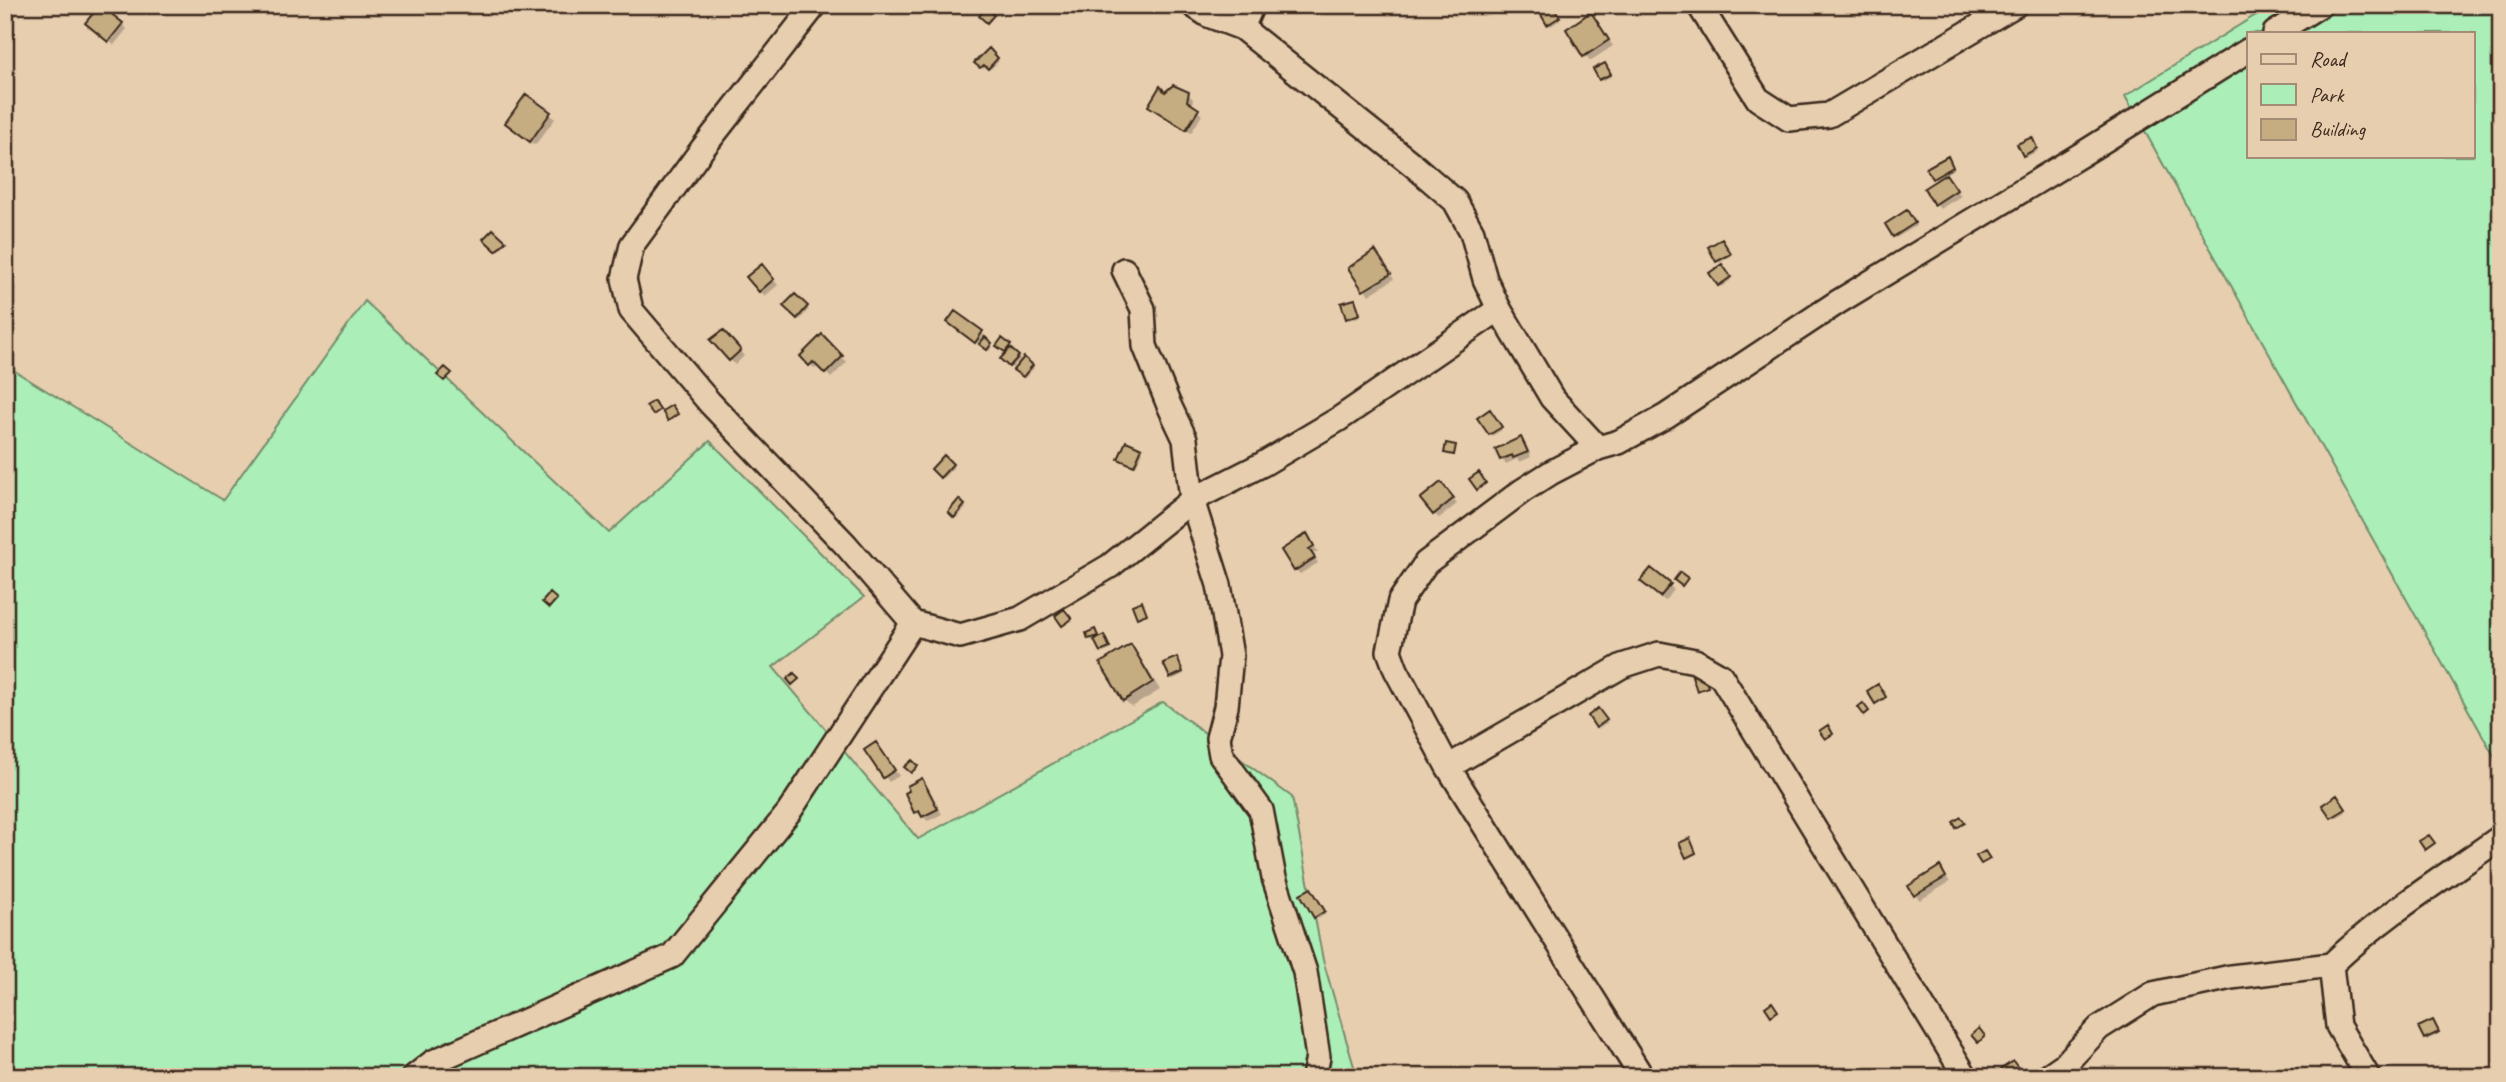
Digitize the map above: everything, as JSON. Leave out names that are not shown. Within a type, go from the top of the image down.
[{"type":"street","points":[[815,5],[703,148],[632,245],[624,279],[631,310],[710,403],[846,545],[914,623],[960,636],[1020,619],[1110,566],[1192,500],[1263,464],[1339,419],[1499,309]]},
{"type":"street","points":[[1192,5],[1208,15],[1242,27],[1455,201],[1472,232],[1485,279],[1499,309],[1552,398],[1598,448]]},
{"type":"street","points":[[1242,27],[1252,5]]},
{"type":"street","points":[[1699,5],[1758,99],[1789,119],[1829,116],[2015,5]]},
{"type":"street","points":[[2277,32],[2320,5]]},
{"type":"street","points":[[1642,1077],[1448,767],[1396,670],[1389,651],[1400,601],[1426,563],[1492,511],[1552,471],[1598,448],[1619,442],[1666,416],[1838,302],[2087,152],[2247,51]]},
{"type":"street","points":[[1124,270],[1143,309],[1145,346],[1185,439],[1192,500],[1219,585],[1231,656],[1227,707],[1219,738],[1221,755],[1261,810],[1274,878],[1305,972],[1318,1057],[1314,1077]]},
{"type":"street","points":[[414,1077],[433,1062],[672,956],[789,812],[914,623]]},
{"type":"street","points":[[1448,767],[1622,666],[1659,654],[1695,661],[1721,676],[1966,1077]]},
{"type":"street","points":[[2046,1077],[2065,1064],[2099,1028],[2153,994],[2231,977],[2331,965],[2392,913],[2501,836]]},
{"type":"street","points":[[2331,965],[2338,1026],[2368,1077]]},
{"type":"green space","points":[[2272,5],[2501,5],[2501,761],[2498,763],[2125,96]]},
{"type":"green space","points":[[365,301],[609,533],[710,441],[864,597],[773,667],[918,839],[1163,702],[1292,797],[1323,960],[1357,1077],[5,1077],[5,365],[223,500]]},
{"type":"building","points":[[100,5],[123,23],[108,42],[85,23]]},
{"type":"building","points":[[1552,5],[1560,17],[1547,25],[1540,13]]},
{"type":"building","points":[[986,8],[994,15],[987,23],[979,16]]},
{"type":"building","points":[[1591,12],[1609,40],[1583,57],[1566,29]]},
{"type":"building","points":[[989,48],[998,58],[988,69],[984,65],[980,68],[974,63]]},
{"type":"building","points":[[1605,63],[1611,74],[1599,80],[1593,69]]},
{"type":"building","points":[[1173,85],[1189,92],[1187,101],[1199,109],[1186,130],[1148,106],[1160,86],[1165,92]]},
{"type":"building","points":[[526,94],[551,112],[530,142],[505,123]]},
{"type":"building","points":[[2032,137],[2037,148],[2023,156],[2017,144]]},
{"type":"building","points":[[1948,156],[1953,167],[1932,179],[1926,168]]},
{"type":"building","points":[[1946,174],[1957,190],[1934,205],[1924,188]]},
{"type":"building","points":[[1907,210],[1915,223],[1893,237],[1885,224]]},
{"type":"building","points":[[493,229],[506,241],[496,251],[483,239]]},
{"type":"building","points":[[1722,239],[1731,254],[1716,262],[1708,247]]},
{"type":"building","points":[[1375,250],[1391,274],[1363,291],[1348,268]]},
{"type":"building","points":[[762,264],[774,279],[759,292],[746,277]]},
{"type":"building","points":[[1722,264],[1731,277],[1718,286],[1709,273]]},
{"type":"building","points":[[795,294],[808,306],[797,319],[783,306]]},
{"type":"building","points":[[1355,299],[1360,314],[1346,319],[1341,303]]},
{"type":"building","points":[[955,311],[983,331],[975,343],[947,322]]},
{"type":"building","points":[[723,330],[741,350],[729,361],[710,340]]},
{"type":"building","points":[[822,334],[843,356],[825,374],[813,362],[809,366],[800,356]]},
{"type":"building","points":[[985,337],[992,343],[987,350],[979,344]]},
{"type":"building","points":[[1002,338],[1011,345],[1005,352],[996,346]]},
{"type":"building","points":[[1010,348],[1019,356],[1009,367],[1000,359]]},
{"type":"building","points":[[1024,357],[1033,365],[1023,377],[1013,370]]},
{"type":"building","points":[[445,367],[452,373],[444,381],[437,375]]},
{"type":"building","points":[[654,401],[660,410],[653,415],[646,406]]},
{"type":"building","points":[[672,405],[678,414],[668,421],[662,411]]},
{"type":"building","points":[[1490,409],[1502,427],[1489,435],[1477,418]]},
{"type":"building","points":[[1521,437],[1528,452],[1500,460],[1495,449]]},
{"type":"building","points":[[1126,441],[1142,448],[1134,466],[1118,459]]},
{"type":"building","points":[[1446,443],[1456,445],[1454,455],[1444,453]]},
{"type":"building","points":[[944,455],[953,464],[940,478],[931,469]]},
{"type":"building","points":[[1479,472],[1486,483],[1477,490],[1469,479]]},
{"type":"building","points":[[1441,482],[1454,498],[1433,515],[1420,499]]},
{"type":"building","points":[[959,499],[965,505],[954,518],[948,512]]},
{"type":"building","points":[[1307,533],[1314,546],[1309,549],[1315,558],[1294,571],[1281,550]]},
{"type":"building","points":[[1651,568],[1671,584],[1660,597],[1640,581]]},
{"type":"building","points":[[1680,572],[1688,578],[1682,586],[1674,580]]},
{"type":"building","points":[[550,593],[557,599],[549,608],[542,602]]},
{"type":"building","points":[[1142,601],[1147,614],[1137,618],[1132,605]]},
{"type":"building","points":[[1064,609],[1072,619],[1062,626],[1055,616]]},
{"type":"building","points":[[1095,629],[1098,636],[1088,639],[1086,633]]},
{"type":"building","points":[[1104,635],[1110,648],[1100,652],[1094,640]]},
{"type":"building","points":[[1131,644],[1153,682],[1123,701],[1100,663]]},
{"type":"building","points":[[1177,657],[1183,672],[1170,678],[1163,663]]},
{"type":"building","points":[[794,673],[799,679],[792,685],[787,679]]},
{"type":"building","points":[[1703,673],[1708,687],[1697,691],[1692,676]]},
{"type":"building","points":[[1878,684],[1886,697],[1875,704],[1867,691]]},
{"type":"building","points":[[1863,703],[1869,711],[1864,715],[1858,707]]},
{"type":"building","points":[[1598,708],[1607,720],[1596,728],[1588,716]]},
{"type":"building","points":[[1828,725],[1833,734],[1825,739],[1819,731]]},
{"type":"building","points":[[876,742],[895,770],[883,778],[864,750]]},
{"type":"building","points":[[912,760],[918,766],[911,773],[904,767]]},
{"type":"building","points":[[922,778],[938,809],[922,817],[919,811],[914,813],[905,793],[909,791],[907,786]]},
{"type":"building","points":[[2337,795],[2346,809],[2331,818],[2322,805]]},
{"type":"building","points":[[1961,817],[1965,823],[1956,828],[1953,822]]},
{"type":"building","points":[[2429,835],[2435,843],[2425,850],[2419,841]]},
{"type":"building","points":[[1690,838],[1696,853],[1686,858],[1679,843]]},
{"type":"building","points":[[1985,851],[1990,859],[1981,864],[1976,856]]},
{"type":"building","points":[[1940,866],[1946,877],[1914,896],[1908,886]]},
{"type":"building","points":[[1311,888],[1325,911],[1314,918],[1300,894]]},
{"type":"building","points":[[1772,1002],[1778,1011],[1771,1016],[1765,1007]]},
{"type":"building","points":[[2433,1020],[2439,1032],[2424,1039],[2418,1027]]},
{"type":"building","points":[[1979,1028],[1985,1036],[1978,1043],[1971,1035]]},
{"type":"building","points":[[2013,1061],[2022,1073],[2017,1077],[2006,1077],[2001,1069]]}]
